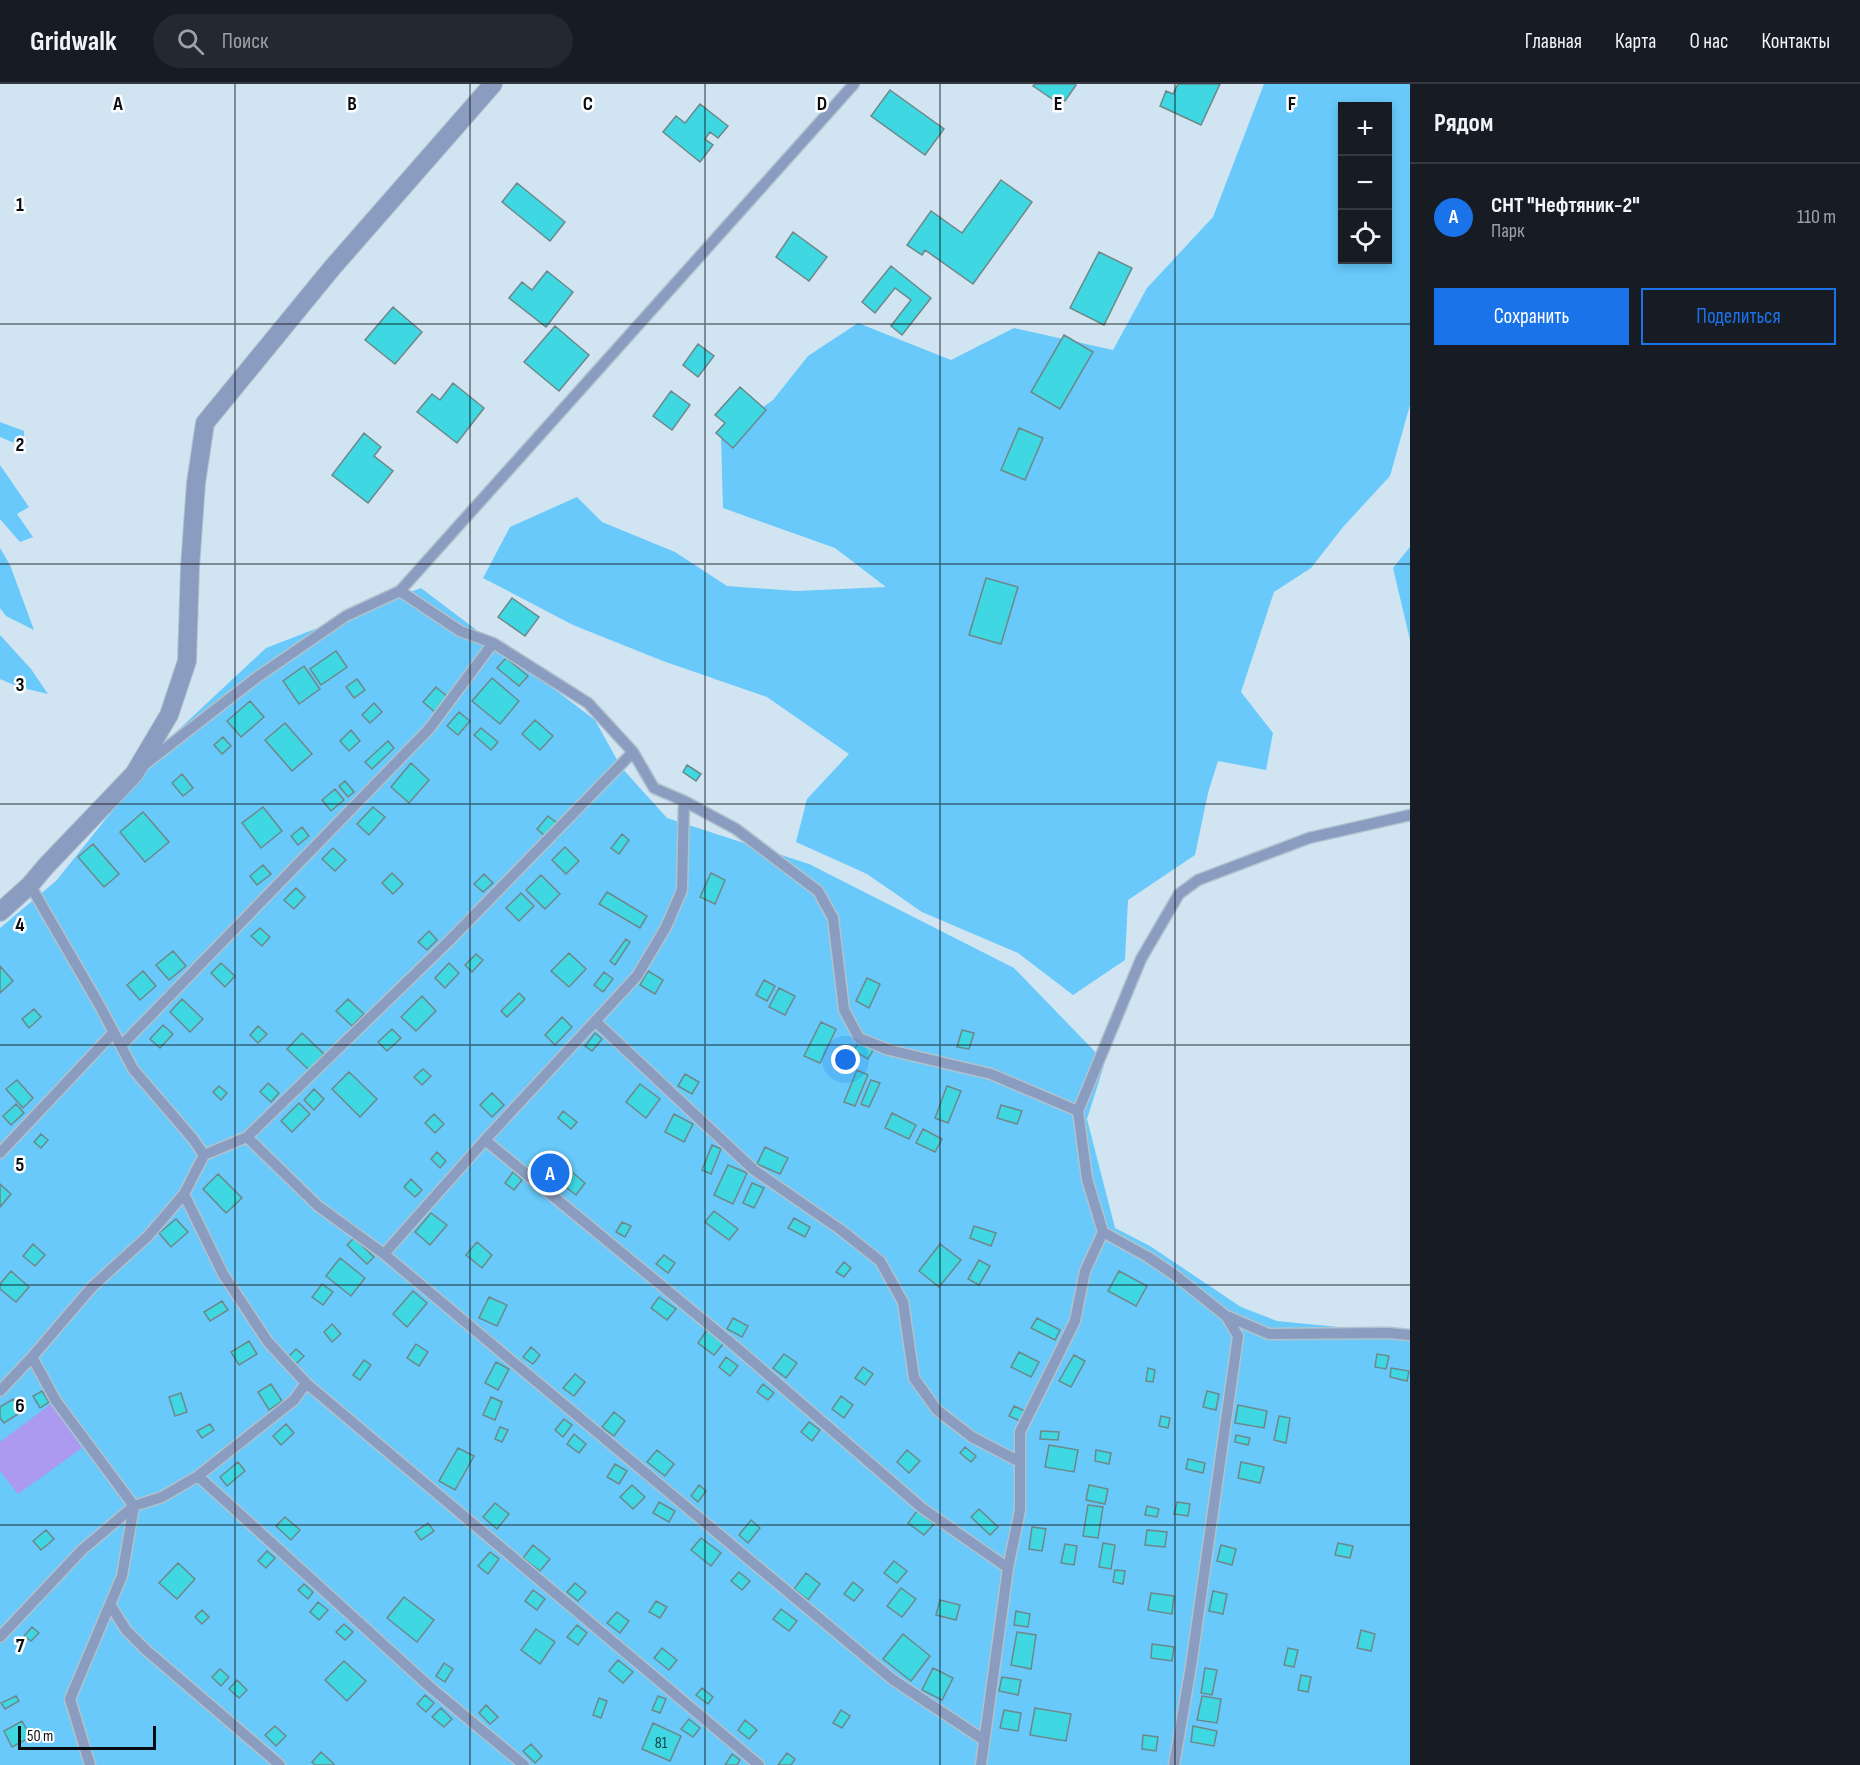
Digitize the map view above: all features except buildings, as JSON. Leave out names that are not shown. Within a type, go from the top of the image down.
[{"type":"street","points":[[0,912],[30,885],[134,774],[168,715],[187,661],[195,494],[205,423],[332,268],[493,84]]},
{"type":"lane","points":[[134,774],[256,678],[346,616],[400,591],[854,84]]},
{"type":"lane","points":[[400,591],[460,631],[493,643],[588,703],[633,752],[654,788],[736,829],[818,891],[833,918],[844,1010],[859,1038],[889,1050],[991,1074],[1078,1111]]},
{"type":"lane","points":[[121,1046],[429,729],[493,643]]},
{"type":"lane","points":[[0,1391],[92,1287],[148,1236],[184,1194],[204,1155],[247,1137],[449,941],[633,752]]},
{"type":"lane","points":[[384,1254],[485,1140],[637,976],[666,927],[682,890],[684,801]]},
{"type":"lane","points":[[981,1765],[1008,1568],[1020,1510],[1020,1432],[1075,1321],[1085,1271],[1103,1232],[1087,1179],[1078,1111],[1141,959],[1179,894],[1198,880],[1309,838],[1410,815]]},
{"type":"lane","points":[[30,885],[133,1069],[204,1155]]},
{"type":"lane","points":[[595,1021],[754,1170],[841,1230],[880,1261],[903,1302],[914,1378],[937,1410],[972,1437],[1020,1462]]},
{"type":"lane","points":[[0,1153],[114,1032]]},
{"type":"lane","points":[[247,1137],[318,1206],[384,1254],[892,1679],[984,1740]]},
{"type":"lane","points":[[485,1140],[736,1347],[922,1508],[1008,1568]]},
{"type":"lane","points":[[184,1194],[222,1274],[268,1342],[306,1383],[759,1765]]},
{"type":"lane","points":[[1103,1232],[1148,1257],[1226,1316],[1269,1334],[1388,1333],[1410,1335]]},
{"type":"lane","points":[[1174,1765],[1191,1666],[1238,1336],[1226,1316]]},
{"type":"lane","points":[[32,1357],[56,1401],[134,1506],[122,1576],[70,1699],[90,1765]]},
{"type":"lane","points":[[0,1637],[82,1550],[134,1506],[162,1497],[198,1476],[294,1400],[306,1383]]},
{"type":"lane","points":[[198,1476],[430,1687],[524,1765]]},
{"type":"lane","points":[[111,1605],[126,1630],[146,1650],[280,1765]]},
{"type":"shaded area","points":[[1264,84],[1410,84],[1410,405],[1390,476],[1343,527],[1311,568],[1274,592],[1241,692],[1273,733],[1266,770],[1218,761],[1208,793],[1195,855],[1128,900],[1125,960],[1073,995],[1018,953],[922,912],[867,874],[796,842],[807,799],[849,754],[767,697],[663,661],[573,625],[483,578],[510,527],[577,497],[602,522],[675,552],[727,586],[796,591],[886,587],[835,548],[723,508],[721,437],[773,400],[808,356],[858,323],[951,360],[1014,328],[1113,350],[1147,288],[1213,217]]},
{"type":"shaded area","points":[[0,422],[24,431],[24,447],[0,437]]},
{"type":"shaded area","points":[[0,465],[29,507],[17,514],[33,537],[20,542],[0,519]]},
{"type":"shaded area","points":[[1410,547],[1410,640],[1393,568]]},
{"type":"shaded area","points":[[0,548],[10,565],[34,630],[6,616],[0,608]]},
{"type":"shaded area","points":[[421,588],[595,720],[621,767],[667,818],[809,864],[1014,968],[1105,1062],[1087,1119],[1115,1228],[1150,1246],[1241,1307],[1277,1321],[1410,1334],[1410,1765],[0,1765],[0,928],[56,881],[174,734],[266,648]]},
{"type":"shaded area","points":[[0,635],[31,669],[48,694],[19,687],[0,679]]},
{"type":"shaded area","points":[[51,1404],[82,1448],[18,1494],[0,1471],[0,1442]]},
{"type":"place","name":"СНТ \"Нефтяник-2\"","points":[[550,1173]]}]
